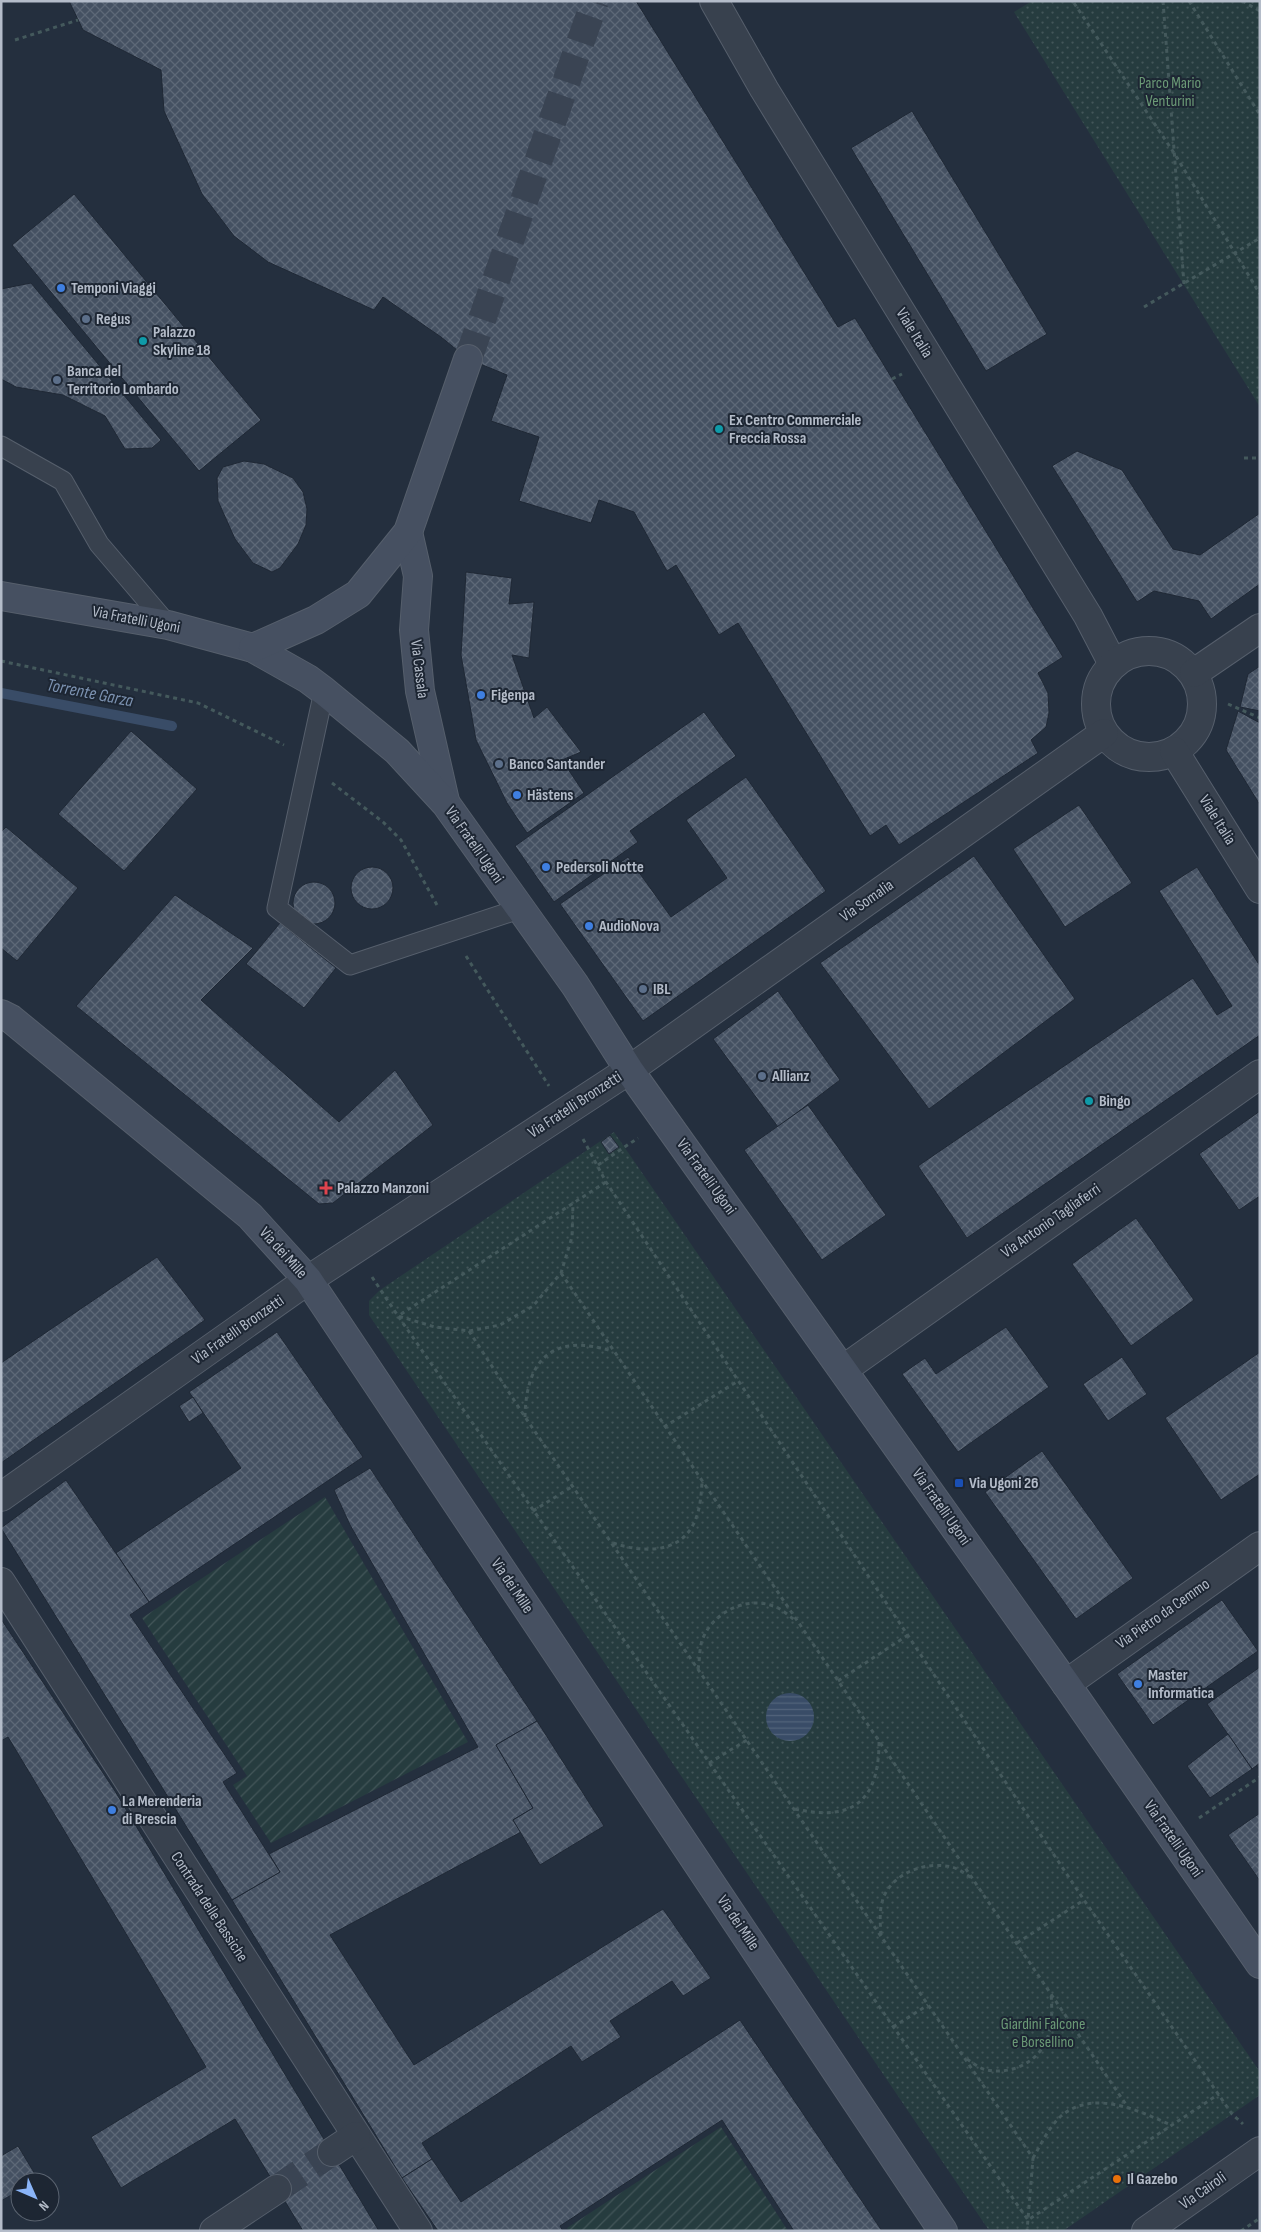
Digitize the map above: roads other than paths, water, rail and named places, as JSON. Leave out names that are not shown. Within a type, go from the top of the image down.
[{"type":"main road","points":[[253,648],[316,620],[358,594],[408,532],[468,359]]},
{"type":"main road","name":"Via Cassala","points":[[408,532],[418,576],[414,630],[420,691],[446,804]]},
{"type":"main road","name":"Via Fratelli Ugoni","points":[[1,596],[168,625],[253,648],[308,679],[324,691],[397,751],[446,804],[575,986],[629,1070],[844,1369],[1260,1964]]},
{"type":"main road","name":"Via dei Mille","points":[[1,1014],[11,1019],[250,1216],[308,1280],[944,2231]]},
{"type":"street","name":"Viale Italia","points":[[714,1],[764,89],[1088,616],[1113,664]]},
{"type":"street","points":[[1194,672],[1260,628]]},
{"type":"street","points":[[1155,650],[1177,657],[1194,672],[1203,694],[1202,716],[1192,737],[1174,752],[1155,757],[1136,756],[1118,747],[1104,733],[1098,719],[1095,704],[1103,676],[1113,664],[1132,652],[1155,650]]},
{"type":"street","name":"Via Somalia","points":[[629,1070],[1104,733]]},
{"type":"street","name":"Viale Italia","points":[[1174,752],[1260,889]]},
{"type":"street","name":"Via Fratelli Bronzetti","points":[[1,1498],[308,1280],[629,1070]]},
{"type":"street","name":"Via Antonio Tagliaferri","points":[[844,1369],[1260,1074]]},
{"type":"street","name":"Via Pietro da Cemmo","points":[[1066,1684],[1260,1546]]},
{"type":"street","name":"Contrada delle Bassiche","points":[[1,1582],[418,2231]]},
{"type":"street","points":[[332,2152],[356,2136]]},
{"type":"street","name":"Via Cairoli","points":[[1146,2231],[1260,2151]]},
{"type":"street","points":[[214,2231],[278,2189]]},
{"type":"lane","points":[[1,446],[63,481],[99,544],[168,625]]},
{"type":"lane","points":[[324,691],[277,908],[350,965],[519,909]]},
{"type":"water","points":[[790,1693],[799,1695],[807,1700],[812,1708],[814,1717],[812,1726],[807,1734],[799,1739],[790,1741],[781,1739],[773,1734],[768,1726],[766,1717],[768,1708],[773,1700],[781,1695]]},
{"type":"waterway","name":"Torrente Garza","points":[[1,693],[172,726]]},
{"type":"tunnel","points":[[468,359],[595,1]]},
{"type":"tunnel","points":[[277,2189],[332,2152]]},
{"type":"place","name":"Temponi Viaggi","points":[[61,288]]},
{"type":"place","name":"Regus","points":[[86,319]]},
{"type":"place","name":"Palazzo Skyline 18","points":[[143,341]]},
{"type":"place","name":"Banca del Territorio Lombardo","points":[[57,380]]},
{"type":"place","name":"Ex Centro Commerciale Freccia Rossa","points":[[719,429]]},
{"type":"place","name":"Figenpa","points":[[481,695]]},
{"type":"place","name":"Banco Santander","points":[[499,764]]},
{"type":"place","name":"Hästens","points":[[517,795]]},
{"type":"place","name":"Pedersoli Notte","points":[[546,867]]},
{"type":"place","name":"AudioNova","points":[[589,926]]},
{"type":"place","name":"IBL","points":[[643,989]]},
{"type":"place","name":"Allianz","points":[[762,1076]]},
{"type":"place","name":"Bingo","points":[[1089,1101]]},
{"type":"place","name":"Palazzo Manzoni","points":[[326,1188]]},
{"type":"place","name":"Via Ugoni 26","points":[[959,1483]]},
{"type":"place","name":"Master Informatica","points":[[1138,1684]]},
{"type":"place","name":"La Merenderia di Brescia","points":[[112,1810]]},
{"type":"place","name":"Il Gazebo","points":[[1117,2179]]},
{"type":"park label","name":"Parco Mario Venturini","points":[[1170,92]]},
{"type":"park label","name":"Giardini Falcone e Borsellino","points":[[1043,2033]]}]
